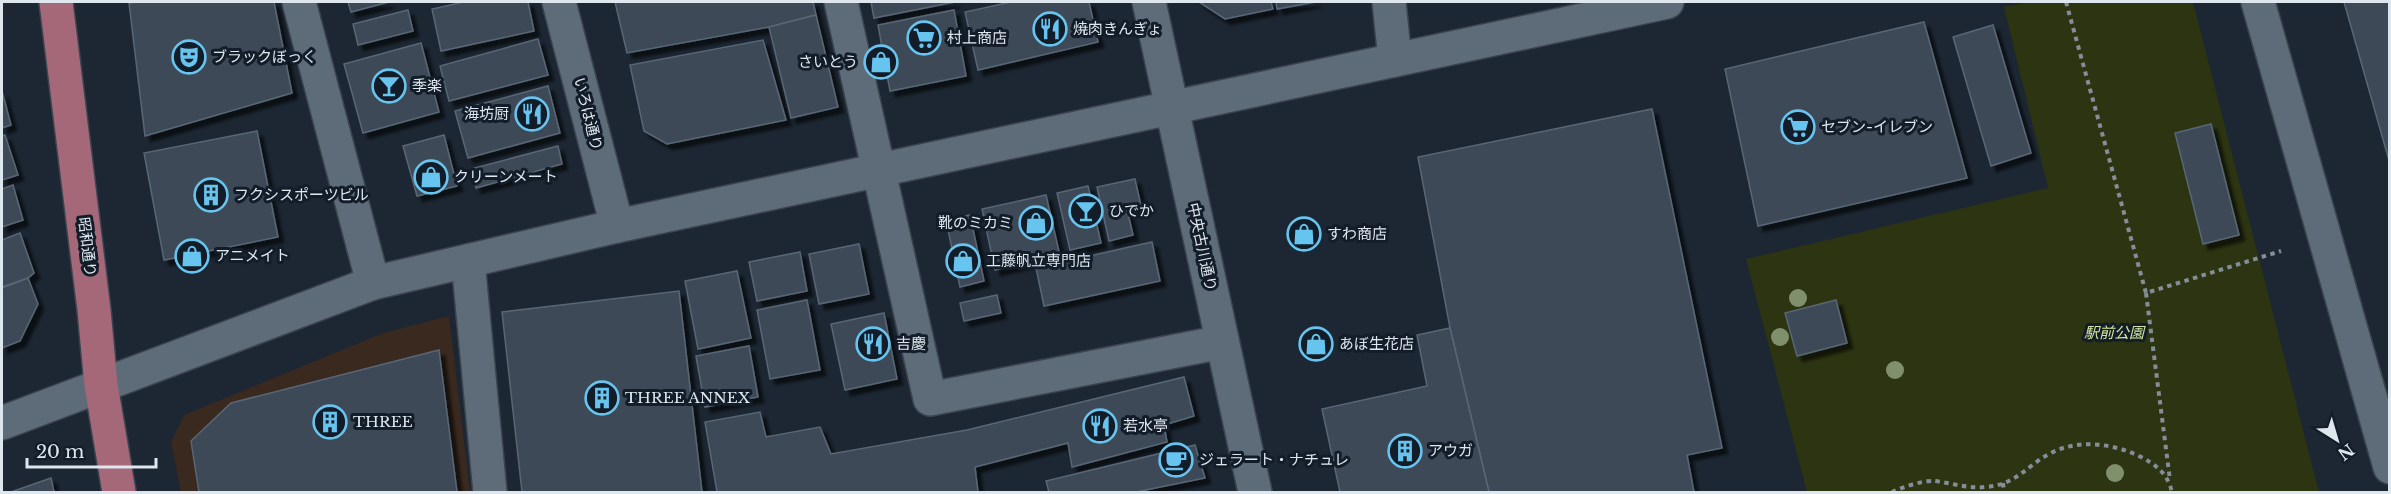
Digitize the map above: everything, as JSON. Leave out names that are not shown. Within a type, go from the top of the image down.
[{"type":"main road","name":"昭和通り","points":[[56,2],[101,385],[119,492]]},
{"type":"street","points":[[299,2],[373,283]]},
{"type":"street","name":"いろは通り","points":[[559,2],[617,226]]},
{"type":"street","points":[[840,2],[930,399],[1222,342]]},
{"type":"street","name":"中央古川通り","points":[[1149,2],[1255,492]]},
{"type":"street","points":[[1389,2],[1395,60]]},
{"type":"street","points":[[2,423],[373,283],[617,226],[1395,60],[1573,11],[1667,2]]},
{"type":"street","points":[[2258,2],[2390,467]]},
{"type":"street","points":[[468,261],[490,492]]},
{"type":"path","points":[[2066,2],[2146,293],[2172,492]]},
{"type":"path","points":[[2146,293],[2281,251]]},
{"type":"path","points":[[1892,492],[1934,481],[1986,488],[2016,480],[2049,453],[2084,443],[2124,449],[2157,464],[2170,482]]},
{"type":"path","points":[[2003,483],[2004,492]]},
{"type":"shaded area","name":"THREE","points":[[449,316],[470,492],[181,492],[171,443],[184,415],[383,333]]},
{"type":"green space","name":"駅前公園","points":[[2028,2],[2193,2],[2319,492],[1807,492],[1746,259],[2048,188],[2004,7]]},
{"type":"building","points":[[274,2],[292,93],[145,136],[129,3]]},
{"type":"building","points":[[348,2],[389,2],[351,12]]},
{"type":"building","points":[[464,2],[528,2],[534,31],[441,51],[432,9]]},
{"type":"building","points":[[615,2],[813,2],[816,15],[769,27],[627,53]]},
{"type":"building","points":[[871,2],[955,2],[874,18]]},
{"type":"building","points":[[1011,2],[1089,2],[1098,42],[978,70],[965,12]]},
{"type":"building","points":[[1199,2],[1271,2],[1273,9],[1225,19]]},
{"type":"building","points":[[1276,2],[1316,2],[1277,9]]},
{"type":"building","points":[[2344,2],[2390,2],[2390,164]]},
{"type":"building","points":[[408,10],[413,31],[358,45],[353,24]]},
{"type":"building","points":[[954,10],[966,76],[890,91],[878,25]]},
{"type":"building","points":[[816,15],[838,107],[791,118],[769,27]]},
{"type":"building","points":[[1924,22],[1967,178],[1758,226],[1725,69]]},
{"type":"building","points":[[1993,25],[2031,153],[1991,166],[1953,37]]},
{"type":"building","points":[[538,39],[548,75],[449,101],[440,66]]},
{"type":"building","points":[[763,40],[786,120],[667,144],[644,131],[630,65]]},
{"type":"building","points":[[421,43],[439,112],[363,133],[344,64]]},
{"type":"building","points":[[548,86],[560,133],[468,158],[455,111]]},
{"type":"building","points":[[2,91],[11,125],[2,128]]},
{"type":"building","points":[[1652,109],[1722,448],[1687,455],[1694,492],[1489,492],[1450,328],[1418,157]]},
{"type":"building","points":[[2211,124],[2239,235],[2203,244],[2175,133]]},
{"type":"building","name":"フクシスポーツビル","points":[[257,131],[278,237],[164,260],[144,153]]},
{"type":"building","points":[[5,135],[18,175],[2,180],[2,136]]},
{"type":"building","points":[[444,135],[457,186],[417,196],[403,146]]},
{"type":"building","points":[[558,146],[562,164],[476,188],[471,169]]},
{"type":"building","points":[[1135,179],[1141,206],[1127,209],[1133,235],[1109,241],[1097,187]]},
{"type":"building","points":[[13,185],[23,220],[2,227],[2,189]]},
{"type":"building","points":[[1088,186],[1101,243],[1070,250],[1057,193]]},
{"type":"building","points":[[1046,195],[1060,256],[995,270],[982,209]]},
{"type":"building","points":[[970,215],[984,281],[960,287],[946,220]]},
{"type":"building","points":[[20,233],[34,273],[28,278],[2,287],[2,240]]},
{"type":"building","points":[[1152,242],[1160,281],[1044,306],[1036,268]]},
{"type":"building","points":[[859,244],[869,294],[819,304],[809,254]]},
{"type":"building","points":[[800,252],[807,291],[757,301],[749,262]]},
{"type":"building","points":[[737,271],[751,338],[698,349],[685,281]]},
{"type":"building","points":[[28,278],[38,304],[20,341],[2,348],[2,288]]},
{"type":"building","name":"THREE ANNEX","points":[[679,291],[702,492],[522,492],[502,312]]},
{"type":"building","points":[[997,295],[1001,313],[964,321],[960,303]]},
{"type":"building","points":[[807,300],[820,370],[770,379],[757,310]]},
{"type":"building","points":[[1836,300],[1847,343],[1797,356],[1785,313]]},
{"type":"building","points":[[884,313],[897,379],[845,390],[831,324]]},
{"type":"building","name":"アウガ","points":[[1450,328],[1489,492],[1340,492],[1322,409],[1427,386],[1417,335]]},
{"type":"building","points":[[749,346],[758,397],[705,407],[696,356]]},
{"type":"building","name":"THREE","points":[[439,350],[457,492],[199,492],[191,441],[231,403]]},
{"type":"building","points":[[1184,377],[1194,416],[1164,425],[1167,442],[1072,467],[1068,443],[975,467],[978,492],[717,492],[705,422],[760,412],[766,437],[820,427],[831,454],[967,430]]},
{"type":"building","points":[[1195,445],[1205,478],[1136,492],[1049,492],[1046,481]]},
{"type":"building","points":[[51,478],[54,492],[11,492]]},
{"type":"place","name":"焼肉きんぎょ","points":[[1050,29]]},
{"type":"place","name":"村上商店","points":[[924,38]]},
{"type":"place","name":"ブラックぼっく","points":[[189,57]]},
{"type":"place","name":"さいとう","points":[[881,62]]},
{"type":"place","name":"季楽","points":[[389,86]]},
{"type":"place","name":"海坊厨","points":[[532,114]]},
{"type":"place","name":"セブン-イレブン","points":[[1798,127]]},
{"type":"place","name":"クリーンメート","points":[[431,177]]},
{"type":"place","name":"フクシスポーツビル","points":[[211,195]]},
{"type":"place","name":"ひでか","points":[[1086,211]]},
{"type":"place","name":"靴のミカミ","points":[[1036,223]]},
{"type":"place","name":"すわ商店","points":[[1304,234]]},
{"type":"place","name":"アニメイト","points":[[192,256]]},
{"type":"place","name":"工藤帆立専門店","points":[[963,261]]},
{"type":"place","name":"吉慶","points":[[873,344]]},
{"type":"place","name":"あぼ生花店","points":[[1316,344]]},
{"type":"place","name":"THREE ANNEX","points":[[602,398]]},
{"type":"place","name":"THREE","points":[[330,422]]},
{"type":"place","name":"若水亭","points":[[1100,426]]},
{"type":"place","name":"アウガ","points":[[1405,451]]},
{"type":"place","name":"ジェラート・ナチュレ","points":[[1176,460]]}]
